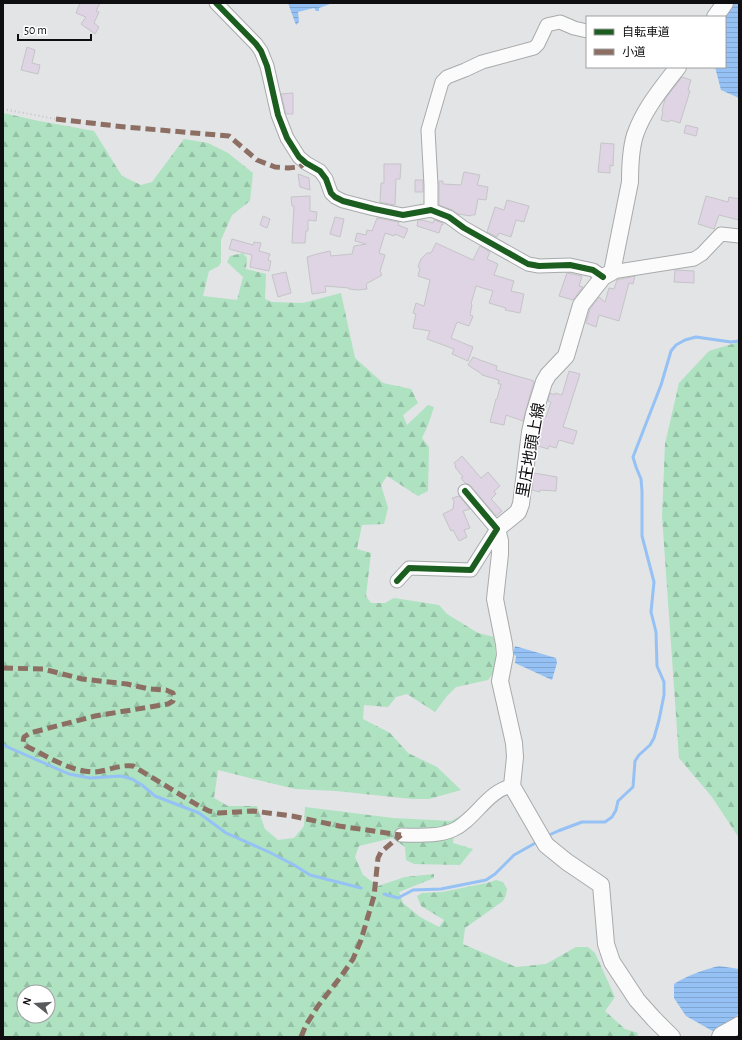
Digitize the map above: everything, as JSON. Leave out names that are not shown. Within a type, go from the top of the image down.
[{"type":"main road","points":[[716,16],[725,3]]},
{"type":"main road","name":"里庄地頭上線","points":[[497,529],[518,512],[521,504],[534,414],[544,382],[548,374],[566,356],[581,305],[607,274],[630,182],[634,137],[651,102],[677,68]]},
{"type":"main road","points":[[497,529],[500,541],[500,554],[494,599],[505,655],[500,682],[514,743],[515,757],[512,786],[546,845],[600,885],[606,944],[612,962],[637,1000],[654,1020],[672,1037]]},
{"type":"main road","points":[[720,1037],[739,1025]]},
{"type":"street","points":[[216,3],[261,51],[267,66],[278,115],[287,138],[299,156],[306,163],[320,171],[326,179],[331,193],[335,198],[374,209],[403,215],[432,210],[449,217],[464,228],[528,264],[539,266],[570,265],[607,274],[694,259],[702,254],[721,234],[739,236]]},
{"type":"street","points":[[432,210],[428,130],[442,82],[447,77],[482,62],[534,48],[538,44],[547,26],[551,24],[560,22],[574,28],[586,31]]},
{"type":"street","points":[[397,580],[409,568],[471,570],[497,529],[465,491]]},
{"type":"street","points":[[401,835],[442,834],[453,830],[460,826],[490,798],[504,788],[512,786]]},
{"type":"path","points":[[3,109],[56,119]]},
{"type":"green space","points":[[3,113],[94,131],[122,176],[141,185],[152,182],[184,139],[208,143],[228,153],[253,173],[250,201],[232,215],[221,240],[221,262],[219,266],[209,271],[203,296],[237,300],[243,277],[227,262],[230,256],[243,253],[247,258],[246,269],[266,274],[265,299],[272,302],[303,303],[341,293],[355,358],[383,383],[411,389],[418,403],[403,415],[407,425],[428,405],[434,407],[422,438],[429,447],[428,491],[418,496],[387,476],[381,485],[388,508],[384,524],[362,525],[357,549],[371,553],[366,596],[371,603],[385,603],[394,598],[439,605],[447,614],[478,633],[494,637],[497,668],[488,680],[456,687],[435,712],[407,694],[396,697],[388,707],[364,705],[363,719],[390,733],[408,753],[437,767],[461,790],[429,799],[412,799],[336,791],[295,789],[218,770],[214,798],[228,806],[257,806],[265,829],[278,840],[294,838],[304,826],[305,807],[393,818],[451,821],[466,813],[454,833],[453,843],[473,849],[460,865],[414,864],[406,860],[405,847],[392,838],[359,846],[355,857],[363,875],[378,886],[405,877],[434,874],[434,878],[399,892],[403,903],[420,917],[439,927],[444,920],[421,906],[417,896],[422,893],[442,892],[496,880],[503,882],[507,889],[503,901],[465,928],[463,944],[516,967],[546,964],[576,947],[588,947],[595,953],[615,997],[605,1011],[625,1029],[638,1033],[637,1037],[3,1037]]},
{"type":"green space","points":[[739,342],[739,838],[712,797],[679,758],[662,516],[665,444],[679,383],[709,351]]},
{"type":"water","points":[[288,3],[332,3],[319,8],[319,11],[316,11],[314,8],[298,12],[299,22],[296,25]]},
{"type":"water","points":[[733,3],[739,3],[739,98],[721,90],[715,68],[726,68],[726,16],[722,16]]},
{"type":"water","points":[[515,646],[556,658],[557,663],[552,680],[515,663],[516,656],[513,654]]},
{"type":"water","points":[[719,966],[739,969],[739,1014],[716,1033],[686,1016],[674,998],[674,984],[696,973]]},
{"type":"building","points":[[80,3],[100,3],[96,11],[99,12],[94,23],[99,27],[95,34],[81,24],[86,17],[76,13]]},
{"type":"building","points":[[27,47],[35,50],[32,63],[40,65],[38,74],[21,70]]},
{"type":"building","points":[[682,77],[691,80],[688,90],[690,91],[680,123],[670,120],[669,122],[661,120],[665,99]]},
{"type":"building","points":[[293,93],[293,114],[286,114],[281,94]]},
{"type":"building","points":[[686,125],[698,128],[696,136],[684,133]]},
{"type":"building","points":[[601,143],[614,144],[613,166],[610,165],[610,173],[598,172]]},
{"type":"building","points":[[384,164],[401,164],[400,179],[396,179],[395,205],[380,202],[381,183],[384,183]]},
{"type":"building","points":[[464,172],[480,175],[477,185],[488,187],[486,200],[478,199],[475,215],[471,216],[458,214],[439,205],[439,181],[443,181],[443,184],[461,185]]},
{"type":"building","points":[[298,174],[309,178],[310,190],[300,187]]},
{"type":"building","points":[[415,180],[423,180],[423,192],[415,192]]},
{"type":"building","points":[[310,196],[310,211],[317,212],[316,221],[308,220],[308,231],[306,231],[305,243],[292,243],[294,206],[292,206],[291,197]]},
{"type":"building","points":[[706,196],[728,202],[729,197],[739,199],[739,220],[719,215],[714,229],[698,224]]},
{"type":"building","points":[[507,200],[529,206],[524,222],[516,220],[511,237],[499,233],[497,237],[487,232],[495,207],[504,210]]},
{"type":"building","points":[[263,216],[270,219],[267,228],[260,225]]},
{"type":"building","points":[[335,217],[344,219],[340,237],[330,234]]},
{"type":"building","points":[[377,218],[399,222],[398,225],[408,229],[404,238],[395,234],[394,236],[385,233],[379,253],[385,255],[380,271],[382,275],[366,284],[367,289],[358,290],[325,286],[326,292],[312,294],[307,257],[330,251],[331,256],[352,254],[354,246],[366,244],[355,241],[357,233],[366,235],[367,230],[372,231]]},
{"type":"building","points":[[418,220],[433,223],[434,220],[443,223],[443,225],[442,224],[439,233],[417,226]]},
{"type":"building","points":[[232,239],[253,245],[254,242],[261,243],[259,251],[270,254],[268,260],[271,261],[269,271],[250,267],[252,255],[229,249]]},
{"type":"building","points":[[436,243],[473,260],[480,246],[490,252],[487,259],[498,264],[494,275],[514,281],[511,291],[524,294],[520,313],[505,310],[506,308],[489,303],[493,291],[476,286],[471,304],[470,315],[473,316],[469,326],[457,322],[451,338],[473,347],[468,361],[452,354],[454,349],[427,339],[430,331],[413,328],[416,314],[413,313],[416,303],[424,306],[430,280],[418,276],[420,268],[418,267],[421,259],[427,253],[431,253]]},
{"type":"building","points":[[675,270],[694,271],[694,283],[674,282]]},
{"type":"building","points":[[286,272],[291,293],[278,297],[272,275]]},
{"type":"building","points":[[567,273],[582,276],[579,286],[583,287],[573,300],[559,296]]},
{"type":"building","points":[[635,276],[633,284],[629,283],[619,321],[599,315],[596,327],[586,323],[590,309],[599,297],[605,302],[609,288],[614,289],[617,280]]},
{"type":"building","points":[[473,357],[497,366],[496,370],[534,381],[523,421],[506,415],[504,425],[490,422],[501,384],[498,384],[499,380],[482,375],[468,365]]},
{"type":"building","points":[[569,371],[580,374],[563,427],[577,431],[573,444],[559,440],[556,448],[549,446],[548,449],[538,446],[543,416],[546,417],[551,402],[548,401],[550,393],[562,395]]},
{"type":"building","points":[[462,456],[481,478],[488,472],[500,486],[494,491],[496,494],[491,499],[502,511],[496,516],[471,486],[465,483],[461,478],[463,477],[455,467],[456,466],[454,463]]},
{"type":"building","points":[[534,473],[557,477],[556,491],[540,490],[540,492],[532,490]]},
{"type":"building","points":[[459,496],[470,509],[463,511],[470,528],[464,530],[467,537],[459,541],[453,530],[451,531],[443,514],[453,509],[454,501],[452,498]]},
{"type":"waterway","points":[[547,836],[582,822],[605,822],[612,817],[616,810],[618,801],[633,787],[635,761],[650,745],[654,738],[664,695],[664,682],[657,666],[656,632],[651,612],[654,582],[642,536],[641,479],[633,457],[661,385],[671,351],[676,345],[685,340],[696,337],[731,342],[739,341]]},
{"type":"waterway","points":[[3,745],[69,774],[90,778],[121,776],[132,779],[155,796],[199,813],[226,833],[269,852],[310,875],[361,888]]},
{"type":"waterway","points":[[384,894],[398,898],[413,890],[441,889],[486,880],[495,874],[514,855],[539,841]]},
{"type":"marked path","points":[[56,119],[125,127],[229,136],[257,160],[275,167],[299,167],[306,163]]},
{"type":"marked path","points":[[3,668],[43,669],[82,679],[127,684],[149,689],[166,690],[173,693],[173,701],[168,704],[95,716],[30,733],[24,737],[23,742],[26,746],[67,766],[93,772],[123,766],[133,766],[209,811],[219,813],[253,811],[292,816],[339,826],[401,835]]},
{"type":"marked path","points":[[301,1037],[306,1025],[318,1006],[353,959],[361,940],[374,896],[378,858],[381,852],[401,835]]},
{"type":"cycle path","points":[[216,3],[261,51],[267,66],[278,115],[287,138],[299,157],[320,171],[326,179],[331,193],[335,197],[343,201],[403,215],[431,210],[449,217],[464,228],[528,264],[539,266],[570,265],[593,270],[603,277]]},
{"type":"cycle path","points":[[397,581],[409,568],[471,570],[497,529],[465,491]]}]
